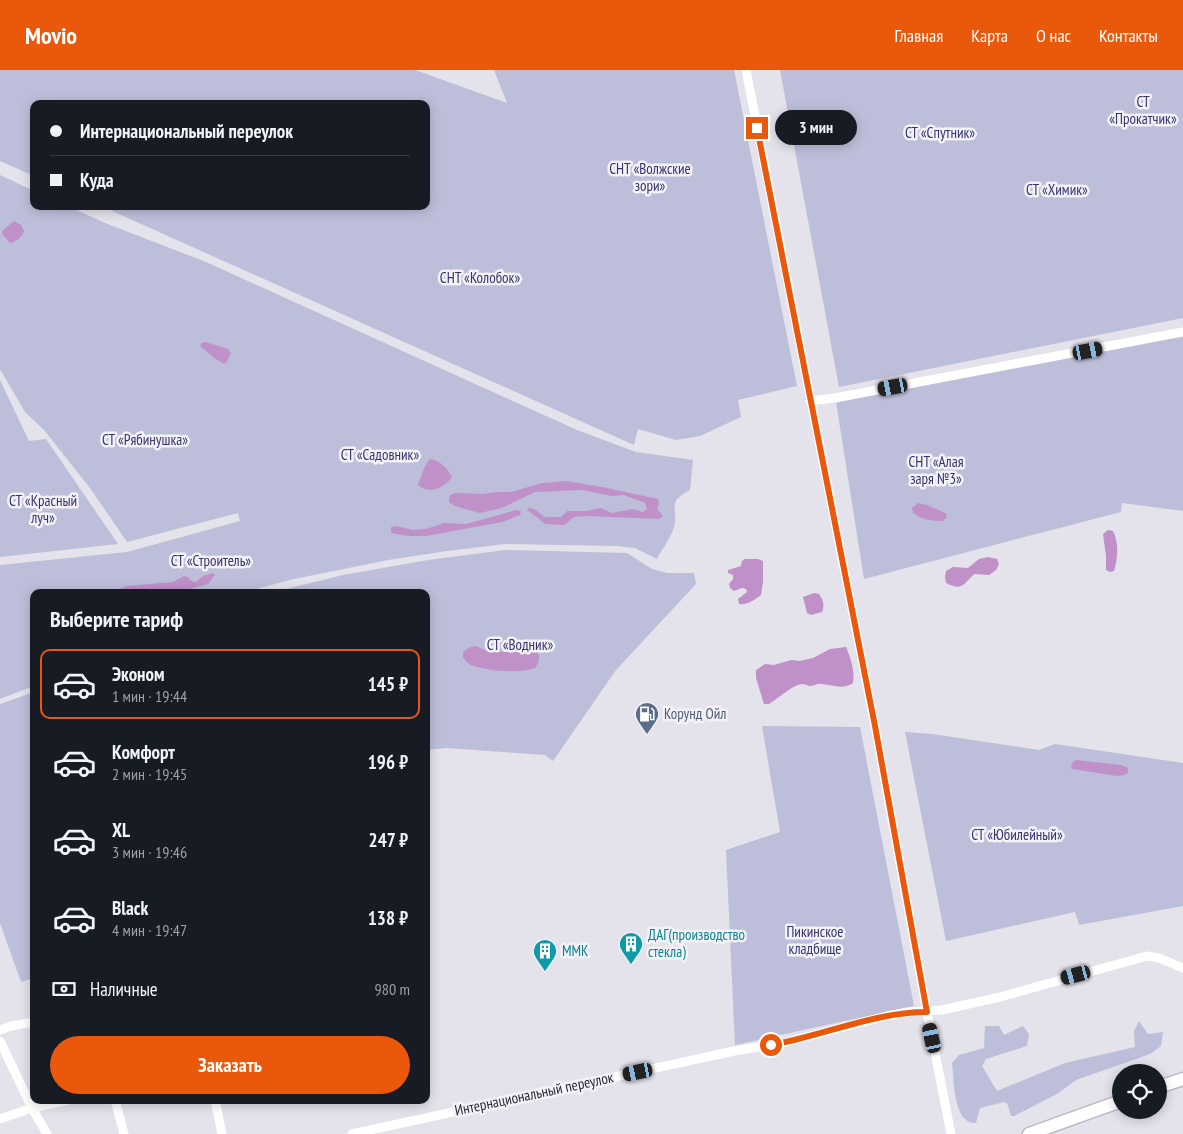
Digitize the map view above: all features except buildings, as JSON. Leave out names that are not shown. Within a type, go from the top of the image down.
[{"type":"main road","points":[[1167,1084],[1183,1079]]},
{"type":"main road","points":[[1029,1134],[1112,1104]]},
{"type":"street","points":[[746,70],[875,726],[951,1134]]},
{"type":"street","points":[[810,401],[1183,332]]},
{"type":"street","name":"Интернациональный переулок","points":[[352,1134],[706,1057],[783,1043],[887,1016],[908,1012],[927,1012],[1000,997],[1147,956],[1159,958],[1183,968]]},
{"type":"street","points":[[0,1030],[30,1023]]},
{"type":"street","points":[[0,1041],[30,1104]]},
{"type":"street","points":[[30,1104],[47,1134]]},
{"type":"street","points":[[0,1119],[50,1104]]},
{"type":"street","points":[[116,1104],[124,1134]]},
{"type":"street","points":[[216,1104],[222,1134]]},
{"type":"green space","points":[[0,70],[415,70],[507,103],[494,70],[734,70],[797,386],[738,400],[741,417],[700,436],[676,440],[638,429],[634,445],[110,210],[430,210],[430,100],[30,100],[30,174],[0,161]]},
{"type":"green space","points":[[780,70],[1183,70],[1183,318],[839,387]]},
{"type":"green space","name":"СТ «Садовник»","points":[[0,175],[30,189],[30,210],[77,210],[105,223],[206,262],[577,430],[636,452],[693,460],[690,490],[675,502],[673,531],[657,559],[635,548],[617,546],[505,544],[388,560],[294,579],[256,589],[30,589],[30,688],[0,699],[0,565],[127,552],[240,521],[238,513],[127,542],[90,488],[44,430],[25,412],[0,369]]},
{"type":"green space","name":"СНТ «Алая заря №3»","points":[[1183,333],[1183,511],[1122,503],[1121,512],[864,579],[836,402]]},
{"type":"green space","name":"СТ «Красный луч»","points":[[0,380],[29,441],[46,439],[118,544],[0,557]]},
{"type":"green space","name":"СТ «Водник»","points":[[505,550],[627,553],[652,569],[667,573],[694,573],[696,584],[616,670],[553,761],[545,755],[446,748],[430,750],[430,589],[286,589],[343,575],[428,560]]},
{"type":"green space","points":[[30,693],[30,979],[21,982],[0,923],[0,704]]},
{"type":"green space","name":"Пикинское кладбище","points":[[762,726],[860,727],[914,1006],[735,1045],[726,850],[780,832]]},
{"type":"green space","name":"СТ «Юбилейный»","points":[[905,732],[932,734],[1039,750],[1055,744],[1183,763],[1183,906],[1079,925],[1075,912],[946,941]]},
{"type":"green space","points":[[1139,1021],[1148,1034],[1163,1032],[1161,1046],[1150,1054],[1122,1064],[1112,1064],[1112,1067],[1076,1080],[1057,1094],[1014,1116],[1011,1116],[1007,1103],[1004,1102],[980,1108],[976,1123],[968,1122],[959,1109],[954,1090],[952,1063],[959,1055],[984,1048],[985,1026],[999,1026],[1004,1035],[1023,1026],[1029,1034],[1027,1046],[986,1059],[982,1066],[997,1091],[1065,1063],[1135,1047],[1134,1031]]},
{"type":"shaded area","points":[[14,221],[21,225],[24,231],[19,238],[10,243],[2,231]]},
{"type":"shaded area","points":[[206,342],[228,349],[231,353],[227,362],[224,364],[200,346]]},
{"type":"shaded area","points":[[430,459],[443,465],[452,477],[441,487],[427,490],[418,485],[425,466]]},
{"type":"shaded area","points":[[566,481],[658,499],[657,509],[663,516],[659,519],[574,517],[564,525],[545,524],[527,510],[529,508],[534,509],[545,517],[561,517],[567,511],[586,511],[601,508],[612,513],[632,509],[643,512],[647,509],[645,503],[624,495],[612,496],[582,490],[535,492],[502,508],[480,513],[455,506],[449,502],[450,495],[455,493],[511,492],[542,483]]},
{"type":"shaded area","points":[[918,503],[947,514],[946,518],[943,521],[935,521],[916,515],[913,513],[912,508]]},
{"type":"shaded area","points":[[516,510],[521,511],[520,515],[502,522],[426,536],[391,533],[391,527],[397,526],[412,530],[426,529],[444,523],[466,524]]},
{"type":"shaded area","points":[[1108,530],[1113,531],[1117,545],[1114,571],[1110,572],[1106,570],[1103,534]]},
{"type":"shaded area","points":[[988,557],[997,559],[999,564],[996,570],[989,575],[974,574],[965,584],[959,587],[946,583],[946,571],[953,567],[968,568],[979,559]]},
{"type":"shaded area","points":[[745,559],[763,561],[763,582],[761,595],[748,603],[739,604],[738,599],[747,592],[746,589],[742,588],[734,591],[730,588],[729,584],[733,579],[733,575],[728,573],[728,570],[741,566],[742,561]]},
{"type":"shaded area","points":[[213,573],[215,575],[208,584],[189,589],[120,589],[127,586],[173,582],[184,576],[196,582],[203,576]]},
{"type":"shaded area","points":[[814,593],[819,594],[823,607],[822,612],[811,615],[807,613],[803,597]]},
{"type":"shaded area","points":[[477,646],[497,652],[535,649],[539,656],[539,661],[535,668],[521,671],[503,671],[478,667],[469,664],[463,657],[463,652],[470,647]]},
{"type":"shaded area","points":[[846,647],[852,665],[853,683],[842,687],[803,684],[790,689],[769,704],[764,704],[756,678],[756,670],[765,664],[774,665],[791,660],[800,661],[813,658],[830,649]]},
{"type":"shaded area","points":[[1075,760],[1121,765],[1128,768],[1128,773],[1117,776],[1072,769],[1071,765]]},
{"type":"place","name":"Корунд Ойл","points":[[647,735]]},
{"type":"place","name":"ДАГ(производство стекла)","points":[[631,965]]},
{"type":"place","name":"ММК","points":[[545,972]]},
{"type":"route","points":[[757,128],[875,726],[927,1012],[908,1012],[887,1016],[771,1045]]},
{"type":"park label","name":"СТ «Прокатчик»","points":[[1143,110]]},
{"type":"park label","name":"СТ «Спутник»","points":[[940,133]]},
{"type":"park label","name":"СНТ «Волжские зори»","points":[[650,178]]},
{"type":"park label","name":"СТ «Химик»","points":[[1057,190]]},
{"type":"park label","name":"СНТ «Колобок»","points":[[480,278]]},
{"type":"park label","name":"СТ «Рябинушка»","points":[[145,440]]},
{"type":"park label","name":"СТ «Строитель»","points":[[211,561]]}]
